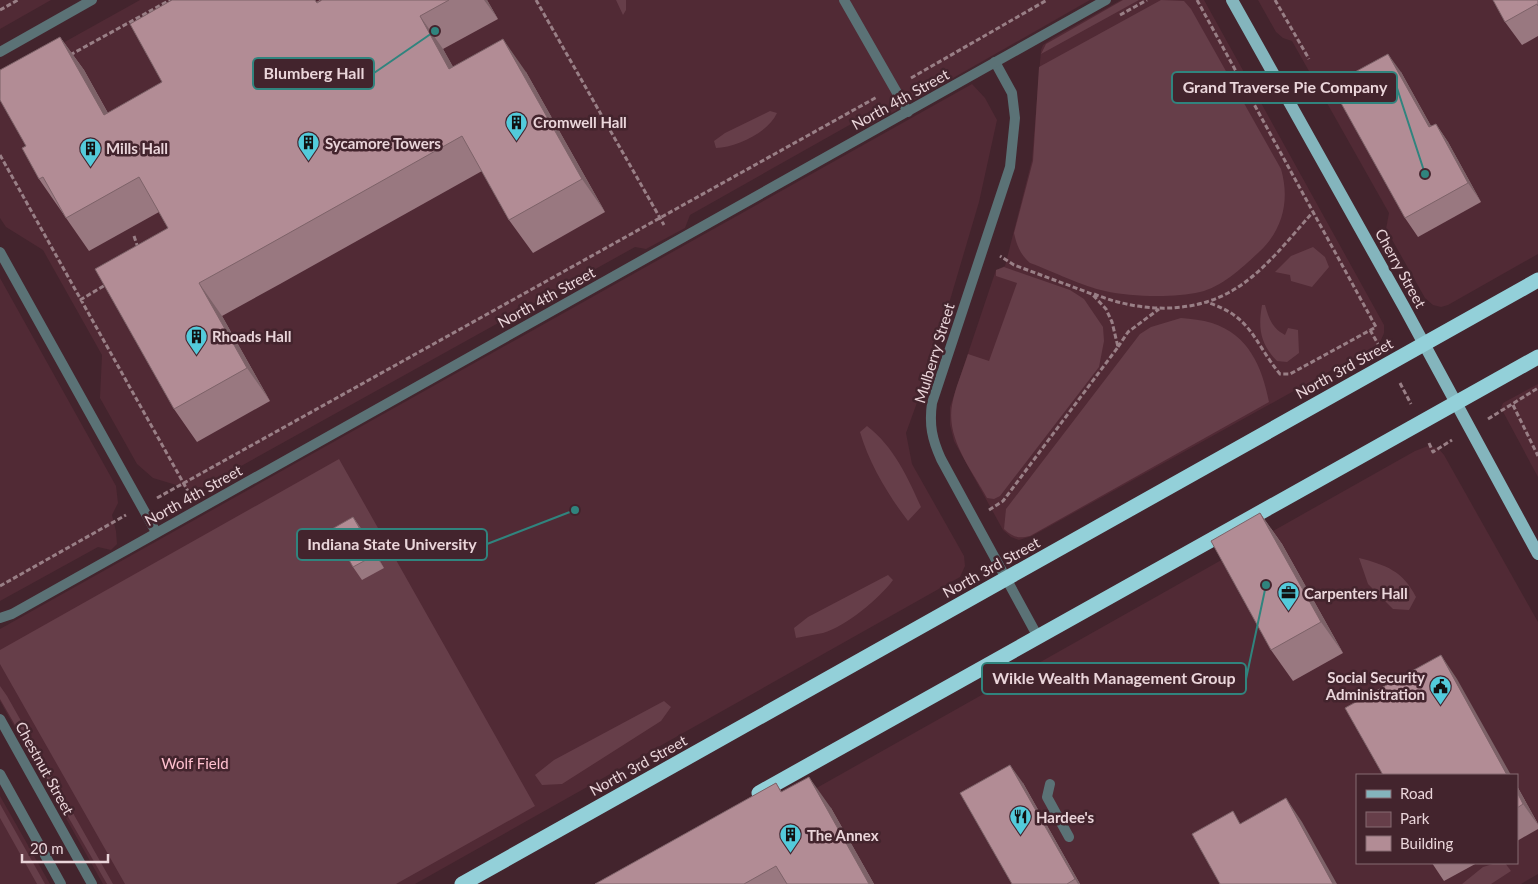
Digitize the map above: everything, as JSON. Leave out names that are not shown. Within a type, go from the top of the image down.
[{"type":"highway","name":"North 3rd Street","points":[[462,884],[1538,280]]},
{"type":"highway","points":[[744,802],[1538,357]]},
{"type":"main road","name":"Cherry Street","points":[[1232,0],[1538,554]]},
{"type":"street","points":[[0,52],[92,0]]},
{"type":"street","points":[[844,0],[908,112]]},
{"type":"street","name":"North 4th Street","points":[[0,618],[12,614],[1106,0]]},
{"type":"street","name":"Mulberry Street","points":[[995,62],[1012,93],[1015,118],[1010,167],[932,403],[930,421],[932,440],[940,459],[1038,637]]},
{"type":"street","points":[[0,252],[156,532]]},
{"type":"street","name":"Chestnut Street","points":[[0,719],[92,884]]},
{"type":"street","points":[[0,774],[61,884]]},
{"type":"street","points":[[1050,784],[1047,797],[1069,836]]},
{"type":"path","points":[[0,10],[18,0]]},
{"type":"path","points":[[68,57],[170,0]]},
{"type":"path","points":[[536,0],[674,242]]},
{"type":"path","points":[[0,586],[893,88],[1047,0]]},
{"type":"path","points":[[1197,0],[1376,327],[1290,374],[1280,374],[1254,333],[1238,317],[1223,307],[1206,302]]},
{"type":"path","points":[[1275,0],[1309,59]]},
{"type":"path","points":[[0,155],[80,300],[199,508]]},
{"type":"path","points":[[985,246],[1014,265],[1092,294],[1126,306],[1160,309],[1206,302],[1228,293],[1262,267],[1313,212]]},
{"type":"path","points":[[134,236],[140,254]]},
{"type":"path","points":[[80,300],[112,281]]},
{"type":"path","points":[[1092,294],[1106,309],[1112,322],[1118,347]]},
{"type":"path","points":[[973,519],[1003,501],[1107,364],[1128,332],[1160,309]]},
{"type":"path","points":[[1513,405],[1538,456]]},
{"type":"shaded area","points":[[0,0],[51,0],[0,29]]},
{"type":"shaded area","points":[[140,0],[1090,0],[867,127],[853,123],[690,215],[685,228],[646,249],[635,247],[196,491],[153,478],[137,464],[100,398],[102,355],[43,250],[6,227],[0,218],[0,78]]},
{"type":"shaded area","points":[[1121,0],[1204,0],[1384,325],[1384,333],[1381,340],[1375,346],[1032,536],[1019,540],[1011,537],[1003,530],[954,441],[950,425],[950,407],[996,270],[1005,266],[1032,160],[1041,50],[1043,45]]},
{"type":"shaded area","points":[[1258,0],[1538,0],[1538,254],[1448,305],[1441,307],[1433,305],[1425,298],[1386,229],[1389,213],[1292,41],[1283,38],[1276,32]]},
{"type":"shaded area","points":[[972,84],[985,98],[997,120],[979,202],[932,361],[906,433],[912,464],[964,556],[965,566],[960,577],[415,884],[103,884],[0,701],[0,629]]},
{"type":"shaded area","points":[[0,278],[116,486],[118,503],[112,515],[117,544],[111,550],[98,547],[0,601]]},
{"type":"shaded area","points":[[1538,384],[1538,477],[1501,408],[1503,403]]},
{"type":"shaded area","points":[[1428,446],[1438,448],[1444,455],[1538,622],[1538,874],[1521,884],[646,884],[1415,451]]},
{"type":"shaded area","points":[[0,796],[50,884],[0,884]]},
{"type":"green space","points":[[616,0],[626,0],[626,10],[623,15]]},
{"type":"green space","points":[[1123,0],[1139,0],[1041,54],[1046,44]]},
{"type":"green space","points":[[1161,0],[1184,1],[1191,9],[1281,169],[1285,192],[1284,203],[1279,224],[1267,243],[1239,270],[1216,286],[1190,294],[1128,295],[1097,289],[1030,263],[1021,253],[1014,233],[1033,161],[1039,67]]},
{"type":"green space","points":[[770,111],[777,113],[773,120],[759,133],[742,142],[716,148],[714,141],[725,133]]},
{"type":"green space","points":[[1313,247],[1325,257],[1329,267],[1312,287],[1291,281],[1290,275],[1275,272],[1291,256]]},
{"type":"green space","points":[[1004,267],[1070,290],[1084,299],[1103,327],[1104,341],[1099,367],[1000,496],[994,499],[987,498],[962,454],[956,442],[951,418],[953,399],[968,354],[989,361],[1017,283],[996,276],[996,270]]},
{"type":"green space","points":[[1262,305],[1265,305],[1272,323],[1285,335],[1288,328],[1298,330],[1299,353],[1287,362],[1277,361],[1271,355],[1264,342],[1260,321]]},
{"type":"green space","points":[[1181,318],[1212,323],[1236,335],[1252,354],[1258,365],[1269,402],[1030,536],[1013,536],[1007,532],[1004,529],[1006,509],[1140,334],[1151,327]]},
{"type":"green space","points":[[867,426],[885,443],[899,463],[921,507],[908,521],[886,490],[868,455],[860,432]]},
{"type":"green space","name":"Wolf Field","points":[[339,459],[535,806],[396,884],[125,884],[0,664],[0,650]]},
{"type":"green space","points":[[1359,558],[1393,570],[1405,581],[1416,597],[1409,610],[1393,609],[1368,584]]},
{"type":"green space","points":[[888,575],[893,580],[871,603],[852,618],[823,633],[796,638],[794,628],[808,617]]},
{"type":"green space","points":[[0,686],[113,884],[107,884],[0,699]]},
{"type":"green space","points":[[664,701],[671,707],[661,721],[562,784],[542,785],[535,775],[554,760]]},
{"type":"green space","points":[[0,804],[45,884],[37,884],[0,818]]},
{"type":"green space","points":[[1493,864],[1506,864],[1511,871],[1491,884],[1462,884],[1483,867]]},
{"type":"building","points":[[172,0],[315,0],[317,3],[322,0],[449,0],[420,16],[449,69],[503,39],[582,179],[509,220],[462,136],[199,283],[247,368],[174,409],[95,269],[168,228],[139,177],[66,218],[43,177],[39,179],[22,148],[26,146],[0,100],[0,70],[60,37],[104,115],[162,82],[130,24]]},
{"type":"building","points":[[1493,0],[1538,0],[1538,6],[1537,4],[1505,22]]},
{"type":"building","points":[[1388,54],[1429,127],[1436,124],[1468,183],[1405,218],[1331,85]]},
{"type":"building","name":"Carpenters Hall","points":[[1260,513],[1321,622],[1271,650],[1211,541]]},
{"type":"building","points":[[353,517],[375,555],[353,567],[332,529]]},
{"type":"building","name":"Social Security Administration","points":[[1441,655],[1506,774],[1382,774],[1345,708]]},
{"type":"building","points":[[1010,765],[1075,879],[1067,884],[1012,884],[960,793]]},
{"type":"building","points":[[809,777],[869,884],[787,884],[776,866],[744,884],[595,884],[776,783],[781,792]]},
{"type":"building","points":[[1518,794],[1523,804],[1518,807]]},
{"type":"building","points":[[1286,798],[1333,884],[1220,884],[1192,834],[1233,811],[1240,824]]},
{"type":"place","name":"Blumberg Hall","points":[[435,31]]},
{"type":"place","name":"Cromwell Hall","points":[[517,141]]},
{"type":"place","name":"Sycamore Towers","points":[[309,162]]},
{"type":"place","name":"Mills Hall","points":[[90,167]]},
{"type":"place","name":"Grand Traverse Pie Company","points":[[1425,174]]},
{"type":"place","name":"Rhoads Hall","points":[[196,355]]},
{"type":"place","name":"Indiana State University","points":[[575,510]]},
{"type":"place","name":"Wikle Wealth Management Group","points":[[1266,585]]},
{"type":"place","name":"Carpenters Hall","points":[[1288,612]]},
{"type":"place","name":"Social Security Administration","points":[[1441,705]]},
{"type":"place","name":"Hardee's","points":[[1020,836]]},
{"type":"place","name":"The Annex","points":[[791,854]]}]
